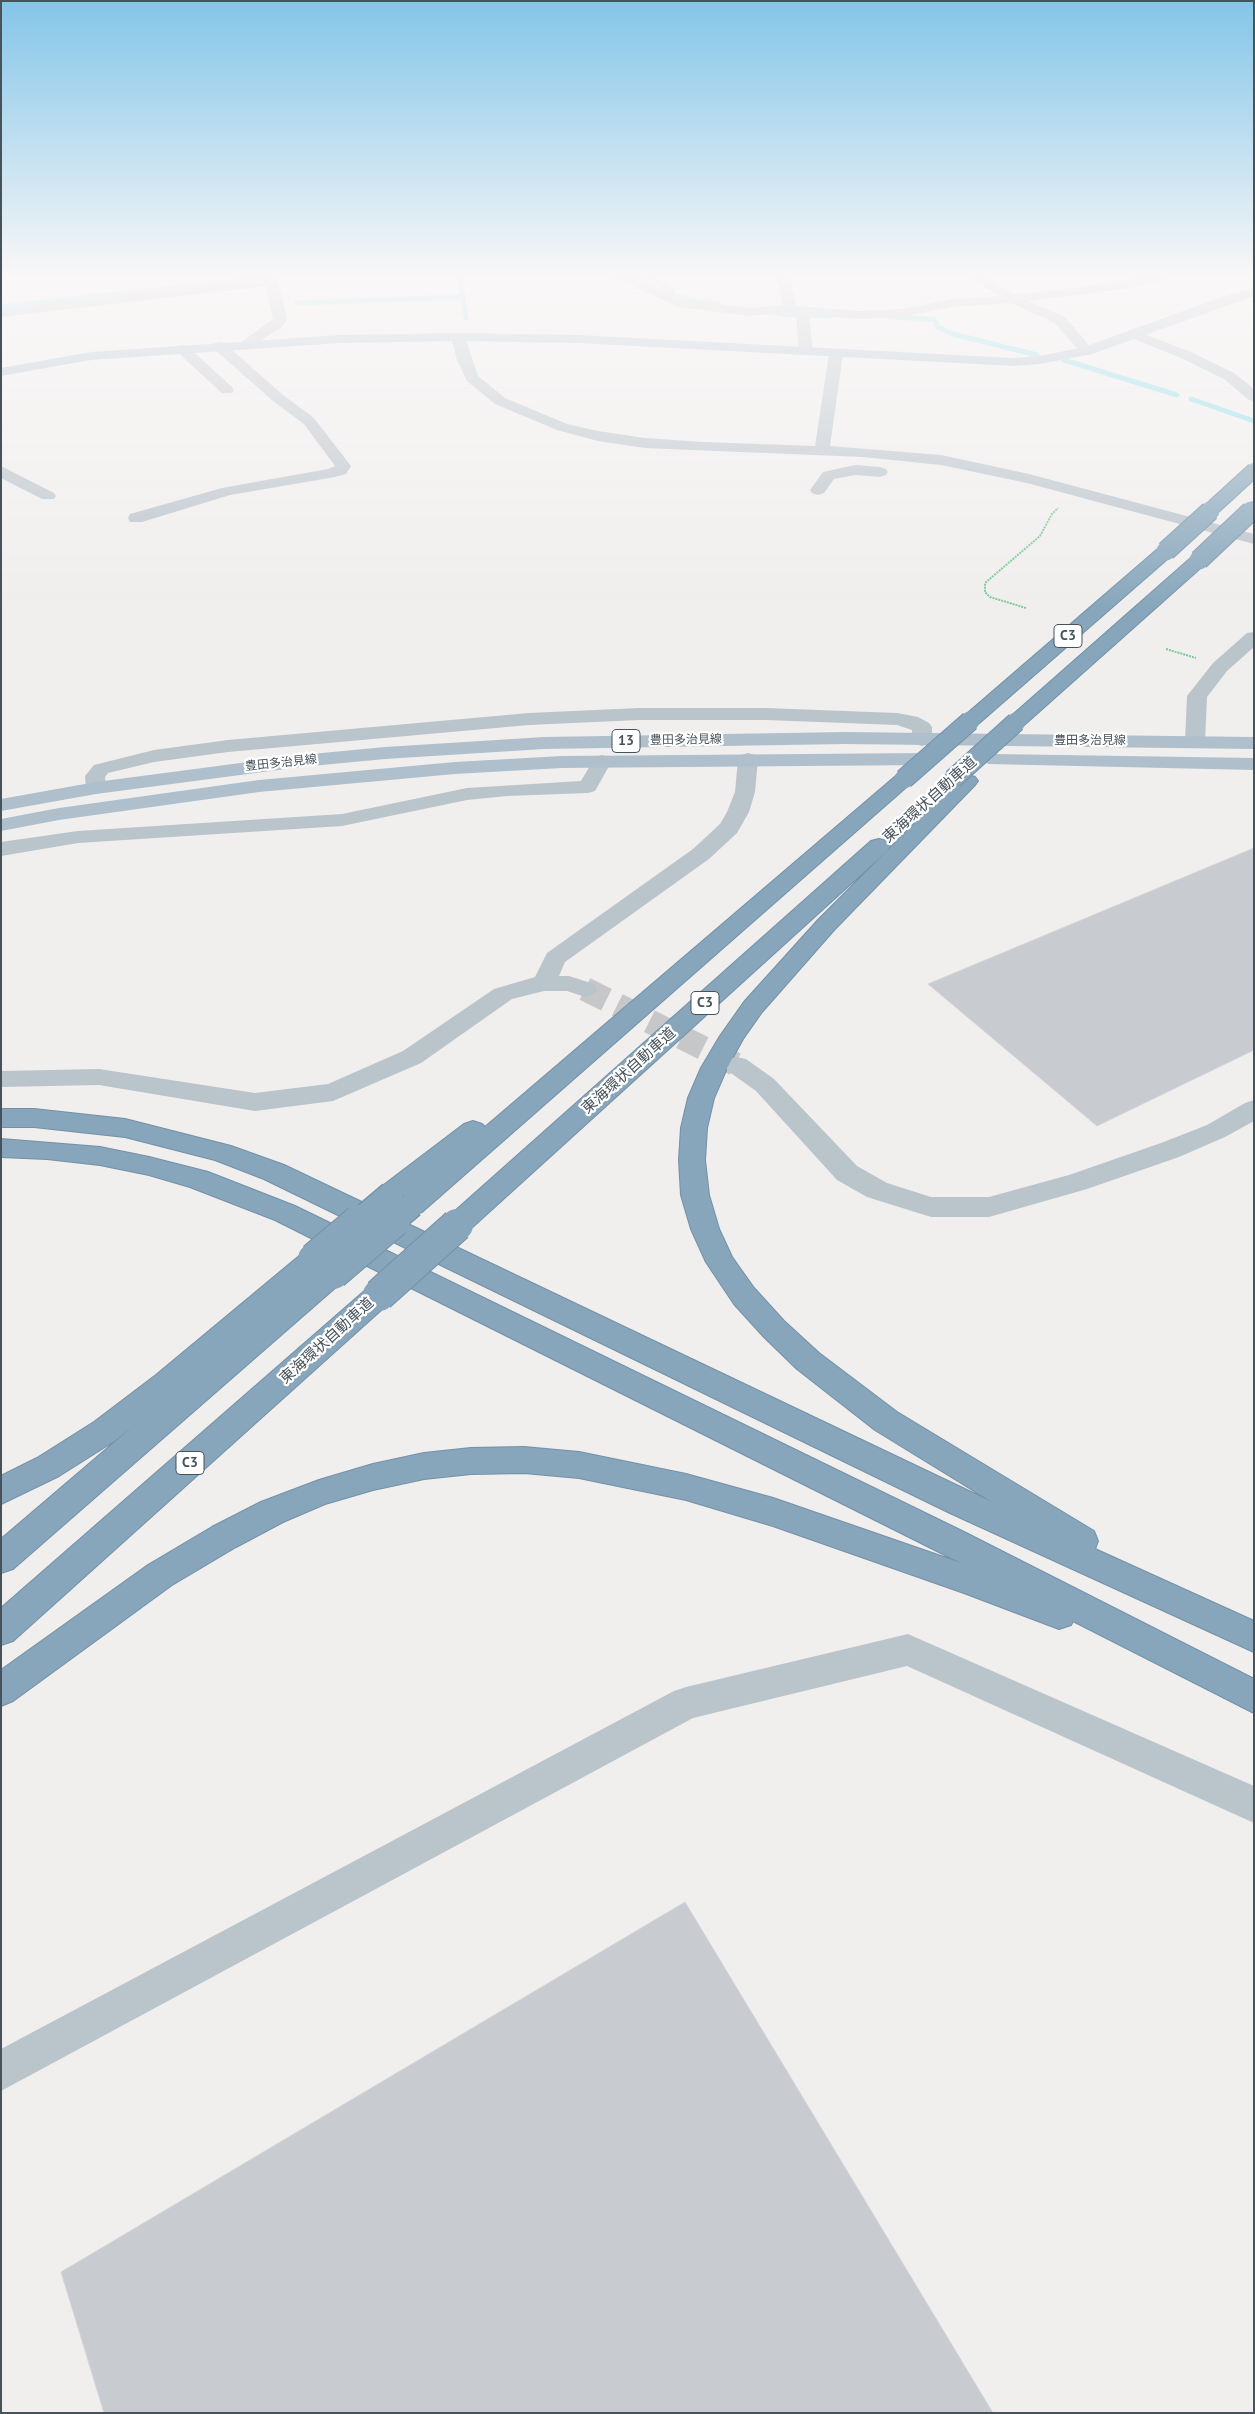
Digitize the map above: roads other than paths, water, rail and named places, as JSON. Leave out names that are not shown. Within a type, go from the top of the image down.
[{"type":"highway","name":"C3","points":[[323,1266],[649,990],[708,948],[1166,551],[1254,470]]},
{"type":"highway","name":"C3","points":[[960,780],[1023,717],[1199,560],[1254,508]]},
{"type":"highway","name":"東海環状自動車道","points":[[1,1630],[960,780]]},
{"type":"highway","points":[[960,780],[826,925],[753,1007],[732,1036],[714,1068],[701,1098],[694,1128],[692,1160],[695,1195],[705,1229],[720,1262],[744,1296],[774,1330],[808,1362],[847,1393],[933,1452],[1195,1609]]},
{"type":"highway","points":[[1,1118],[80,1122],[124,1128],[222,1152],[274,1172],[325,1194],[961,1503],[1254,1637]]},
{"type":"highway","points":[[1,1148],[91,1155],[148,1166],[198,1179],[284,1213],[943,1537],[1254,1698]]},
{"type":"highway","points":[[1,1491],[48,1467],[105,1431],[323,1266]]},
{"type":"highway","points":[[1,1559],[323,1266]]},
{"type":"highway","points":[[1,1690],[160,1575],[224,1537],[272,1512],[319,1493],[373,1477],[424,1466],[480,1461],[524,1460],[579,1465],[686,1487],[773,1512],[972,1581],[1173,1657]]},
{"type":"main road","name":"豊田多治見線","points":[[1,805],[96,788],[301,761],[460,748],[677,740],[1254,742]]},
{"type":"main road","name":"豊田多治見線","points":[[1,825],[59,814],[258,786],[455,768],[602,761],[894,758],[1254,764]]},
{"type":"street","points":[[222,386],[227,390]]},
{"type":"street","points":[[136,518],[228,491],[340,471],[342,466],[309,421],[264,386]]},
{"type":"street","points":[[482,386],[500,400],[562,427],[598,436],[645,443],[703,447],[898,455],[978,467],[1254,539]]},
{"type":"street","points":[[822,451],[831,386]]},
{"type":"street","points":[[1240,386],[1254,397]]},
{"type":"street","points":[[951,479],[966,476],[978,467]]},
{"type":"street","points":[[818,490],[829,475],[843,471],[855,470],[897,474]]},
{"type":"street","points":[[1,471],[48,496]]},
{"type":"street","points":[[1195,742],[1197,696],[1220,667],[1254,637]]},
{"type":"street","points":[[544,983],[555,958],[701,854],[729,828],[738,812],[745,792],[748,759]]},
{"type":"street","points":[[1,849],[78,837],[342,820],[467,794],[507,790],[588,787],[602,761]]},
{"type":"street","points":[[1,1079],[98,1077],[255,1102],[332,1092],[412,1057],[503,994],[518,988],[544,983],[569,984],[585,989]]},
{"type":"street","points":[[737,1065],[764,1085],[790,1110],[826,1153],[847,1173],[877,1190],[931,1207],[989,1207],[1077,1182],[1170,1150],[1216,1131],[1254,1109]]},
{"type":"street","points":[[1,2071],[686,1703],[908,1650],[1254,1805]]},
{"type":"waterway","points":[[1147,386],[1177,395]]},
{"type":"waterway","points":[[1191,399],[1254,421]]},
{"type":"tunnel","points":[[585,989],[737,1065]]}]
